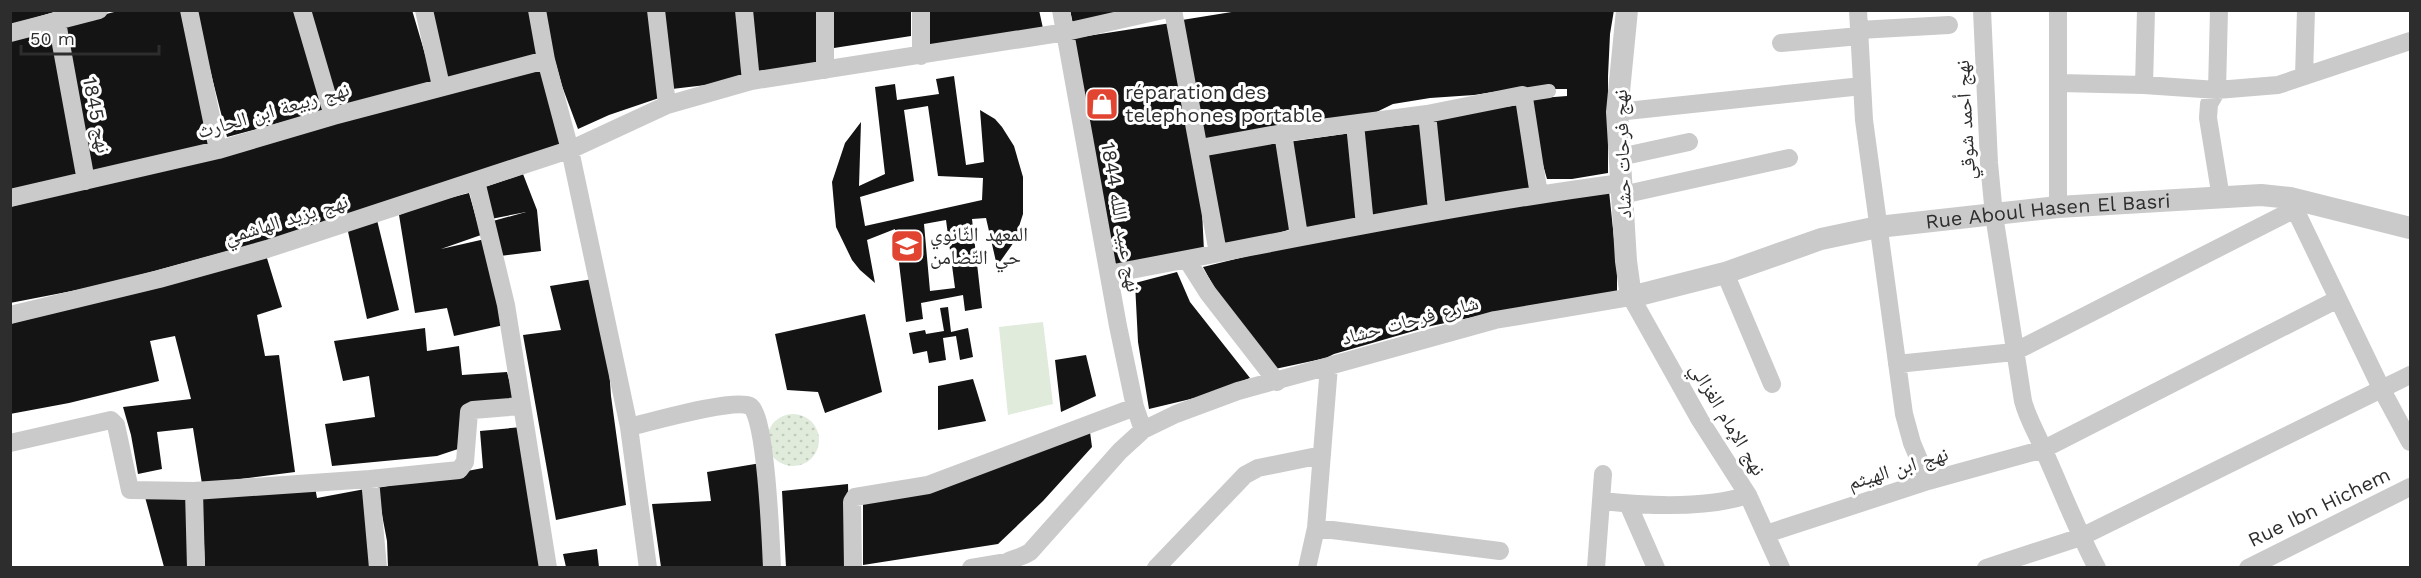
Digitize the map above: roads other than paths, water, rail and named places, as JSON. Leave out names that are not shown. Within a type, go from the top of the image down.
[{"type":"street","points":[[10,33],[99,10]]},
{"type":"street","points":[[189,10],[218,150]]},
{"type":"street","points":[[302,10],[333,116]]},
{"type":"street","points":[[424,10],[441,86]]},
{"type":"street","points":[[537,10],[546,60],[570,150],[629,427],[648,567]]},
{"type":"street","points":[[656,10],[667,105]]},
{"type":"street","points":[[744,10],[751,81]]},
{"type":"street","points":[[825,10],[825,70]]},
{"type":"street","points":[[921,10],[921,56]]},
{"type":"street","name":"نهج عبيد اللله 1844","points":[[1061,10],[1109,274],[1135,407],[1143,430]]},
{"type":"street","points":[[1173,10],[1218,254]]},
{"type":"street","name":"نهج فرحات حشاد","points":[[1627,10],[1617,112],[1626,261],[1631,297]]},
{"type":"street","points":[[1858,10],[1864,120],[1904,414],[1912,442],[1928,481]]},
{"type":"street","name":"نهج أحمد شوقي","points":[[1982,10],[1989,163],[1995,220],[2014,351],[2027,415],[2081,537],[2097,567]]},
{"type":"street","points":[[2058,10],[2060,84],[2058,207]]},
{"type":"street","points":[[2144,85],[2146,10]]},
{"type":"street","points":[[2219,10],[2217,90],[2209,104],[2208,118],[2221,198]]},
{"type":"street","points":[[2304,76],[2306,10]]},
{"type":"street","name":"نهج يزيد الهاشميّ","points":[[10,315],[159,279],[267,249],[570,150],[667,105],[751,81],[1065,32],[1152,11]]},
{"type":"street","name":"نهج 1845","points":[[57,22],[86,181]]},
{"type":"street","points":[[1781,43],[1860,33],[1949,26]]},
{"type":"street","points":[[2060,84],[2144,85],[2217,90],[2278,85],[2410,41]]},
{"type":"street","name":"نهج ربيعة ابن الحارث","points":[[10,198],[218,150],[441,86],[546,60]]},
{"type":"street","points":[[1617,112],[1862,86]]},
{"type":"street","points":[[1200,148],[1283,133],[1427,114],[1549,91]]},
{"type":"street","points":[[1523,95],[1539,195]]},
{"type":"street","points":[[1427,114],[1437,210]]},
{"type":"street","points":[[1355,124],[1365,225]]},
{"type":"street","points":[[1283,133],[1299,236]]},
{"type":"street","points":[[1620,157],[1689,142]]},
{"type":"street","points":[[1109,274],[1299,236],[1382,224],[1437,210],[1539,195],[1622,189],[1789,158]]},
{"type":"street","points":[[476,181],[506,305],[548,567]]},
{"type":"street","name":"Rue Aboul Hasen El Basri","points":[[1631,297],[1725,273],[1821,238],[1878,226],[1995,220],[2058,207],[2261,195],[2292,204],[2410,228]]},
{"type":"street","points":[[1897,364],[2014,351],[2292,204],[2382,390],[2410,442]]},
{"type":"street","points":[[1187,260],[1208,293],[1277,382]]},
{"type":"street","points":[[1725,273],[1772,384]]},
{"type":"street","name":"شارع فرحات حشاد","points":[[1307,567],[1316,528],[1329,366],[1495,320],[1631,297]]},
{"type":"street","name":"نهج الإمام الغزالي","points":[[1631,297],[1700,420],[1748,495],[1781,567]]},
{"type":"street","name":"نهج ابن الهيثم","points":[[1766,534],[1928,481],[2044,449],[2338,299]]},
{"type":"street","points":[[972,567],[1000,565],[1021,558],[1030,552],[1120,451],[1143,430],[1238,391],[1329,366]]},
{"type":"street","points":[[1986,567],[2081,537],[2410,375]]},
{"type":"street","points":[[629,427],[742,404],[756,410],[765,470],[772,567]]},
{"type":"street","points":[[10,443],[113,420],[130,490],[194,491],[370,479],[459,470],[465,462],[470,412],[521,406]]},
{"type":"street","points":[[853,567],[852,502],[855,496],[928,485],[1135,407]]},
{"type":"street","points":[[1156,567],[1245,475],[1258,468],[1322,456]]},
{"type":"street","points":[[1596,567],[1603,474]]},
{"type":"street","points":[[370,479],[378,567]]},
{"type":"street","name":"Rue Ibn Hichem","points":[[2248,567],[2410,487]]},
{"type":"street","points":[[194,491],[196,567]]},
{"type":"street","points":[[1602,501],[1628,504],[1724,502],[1748,495]]},
{"type":"street","points":[[1628,504],[1656,567]]},
{"type":"street","points":[[1316,528],[1500,551]]},
{"type":"place","name":"réparation des telephones portable","points":[[1102,104]]},
{"type":"place","name":"المعهد الثّانوي حي التّضامن","points":[[907,246]]}]
